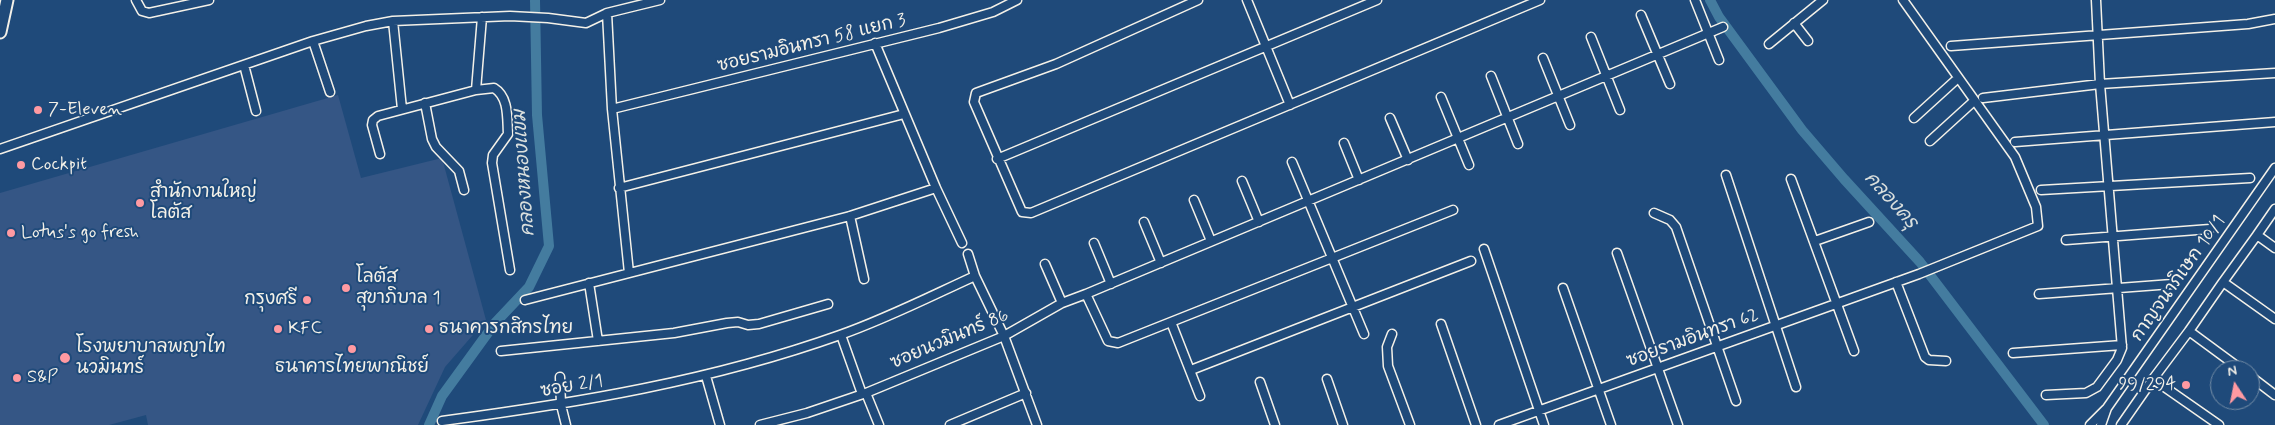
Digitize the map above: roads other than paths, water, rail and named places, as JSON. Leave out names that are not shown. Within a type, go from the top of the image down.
[{"type":"main road","points":[[0,32],[7,0]]},
{"type":"street","points":[[136,0],[142,11],[149,13],[208,0]]},
{"type":"street","points":[[0,149],[337,33],[393,21],[482,17],[533,17],[586,23],[606,13],[660,0]]},
{"type":"street","name":"ซอยรามอินทรา 58 แยก 3","points":[[612,109],[939,28],[984,15],[1006,7],[1017,0]]},
{"type":"street","points":[[1198,0],[1064,60],[976,93],[974,102],[997,159],[1022,212],[1031,213],[1540,0]]},
{"type":"street","points":[[1247,0],[1290,104]]},
{"type":"street","points":[[997,159],[1377,0]]},
{"type":"street","points":[[1695,0],[1719,60]]},
{"type":"street","points":[[1769,44],[1822,0]]},
{"type":"street","points":[[1903,0],[1974,101],[1930,141]]},
{"type":"street","points":[[2046,395],[2086,393],[2098,387],[2118,360],[2122,345],[2100,84],[2096,0]]},
{"type":"street","points":[[606,13],[619,188],[630,273]]},
{"type":"street","points":[[1642,15],[1670,84]]},
{"type":"street","points":[[476,90],[482,17]]},
{"type":"street","points":[[1951,46],[2248,24],[2275,18]]},
{"type":"street","points":[[393,21],[402,109]]},
{"type":"street","points":[[1794,23],[1808,41]]},
{"type":"street","name":"ซอยนวมินทร์ 86","points":[[759,424],[806,413],[864,394],[1004,336],[1062,303],[1408,160],[1606,74],[1723,27]]},
{"type":"street","points":[[1591,37],[1620,110]]},
{"type":"street","points":[[313,41],[330,92]]},
{"type":"street","points":[[875,43],[936,188],[962,243]]},
{"type":"street","points":[[1542,58],[1570,125]]},
{"type":"street","points":[[244,65],[256,111]]},
{"type":"street","points":[[1982,98],[2100,84],[2275,73]]},
{"type":"street","points":[[1492,76],[1518,144]]},
{"type":"street","points":[[1914,118],[1958,78]]},
{"type":"street","points":[[380,154],[372,125],[373,120],[378,116],[476,90],[494,88],[501,92],[504,99],[508,134],[493,155],[492,163],[510,270]]},
{"type":"street","points":[[1440,97],[1469,165]]},
{"type":"street","name":"ซอยรามอินทรา 62","points":[[1500,425],[1941,266],[2038,226],[2036,207],[2020,165],[1974,101]]},
{"type":"street","points":[[425,103],[432,139],[436,147],[459,171],[464,190]]},
{"type":"street","points":[[619,188],[904,114]]},
{"type":"street","points":[[1390,118],[1408,160]]},
{"type":"street","points":[[2015,142],[2275,122]]},
{"type":"street","points":[[1344,143],[1359,180]]},
{"type":"street","points":[[1292,162],[1334,258],[1364,334]]},
{"type":"street","name":"กาญจนาภิเษก 10/1","points":[[2090,425],[2107,408],[2275,168]]},
{"type":"street","points":[[1726,175],[1796,387]]},
{"type":"street","points":[[2041,190],[2250,178]]},
{"type":"street","points":[[1791,179],[1854,351]]},
{"type":"street","points":[[1242,181],[1259,222]]},
{"type":"street","points":[[525,300],[850,216],[936,188]]},
{"type":"street","points":[[1194,200],[1211,241]]},
{"type":"street","points":[[2121,425],[2275,209]]},
{"type":"street","points":[[1086,294],[1108,341],[1115,344],[1453,210]]},
{"type":"street","points":[[1654,213],[1670,220],[1676,227],[1736,401]]},
{"type":"street","points":[[850,216],[864,279]]},
{"type":"street","points":[[1144,222],[1161,263]]},
{"type":"street","points":[[1814,241],[1869,222]]},
{"type":"street","points":[[2066,240],[2210,229]]},
{"type":"street","points":[[2257,235],[2275,248]]},
{"type":"street","points":[[1094,243],[1111,284]]},
{"type":"street","points":[[1484,248],[1544,425]]},
{"type":"street","points":[[1617,253],[1678,425]]},
{"type":"street","points":[[968,254],[975,276],[1004,336],[1037,425]]},
{"type":"street","points":[[1191,370],[1471,261]]},
{"type":"street","points":[[1045,264],[1062,303]]},
{"type":"street","name":"ซอย 2/1","points":[[442,421],[561,405],[706,376],[841,335],[975,276]]},
{"type":"street","points":[[1896,282],[1925,357],[1929,360],[1946,361]]},
{"type":"street","points":[[2223,282],[2275,319]]},
{"type":"street","points":[[590,283],[598,341]]},
{"type":"street","points":[[2039,294],[2172,284]]},
{"type":"street","points":[[1563,288],[1611,425]]},
{"type":"street","points":[[501,351],[674,333],[727,323],[759,324],[828,304]]},
{"type":"street","points":[[1171,322],[1200,396]]},
{"type":"street","points":[[1441,324],[1476,425]]},
{"type":"street","points":[[2189,331],[2228,360]]},
{"type":"street","points":[[1392,334],[1387,347],[1388,366],[1410,425]]},
{"type":"street","points":[[841,335],[864,394],[879,425]]},
{"type":"street","points":[[2013,353],[2122,345]]},
{"type":"street","points":[[706,376],[720,425]]},
{"type":"street","points":[[560,377],[561,405],[566,425]]},
{"type":"street","points":[[1327,379],[1343,425]]},
{"type":"street","points":[[2153,379],[2220,425]]},
{"type":"street","points":[[1260,382],[1276,425]]},
{"type":"street","points":[[2260,384],[2275,395]]},
{"type":"street","points":[[950,425],[1026,393]]},
{"type":"street","name":"กาญจนาภิเษก 10/1","points":[[2101,425],[2107,408]]},
{"type":"waterway","name":"คลองหนองแขม","points":[[429,425],[442,396],[495,323],[529,287],[549,246],[537,115],[535,0]]},
{"type":"waterway","name":"คลองครุ","points":[[1710,0],[1719,17],[1802,130],[1920,262],[2044,425]]},
{"type":"place","name":"7-Eleven","points":[[38,110]]},
{"type":"place","name":"Cockpit","points":[[21,165]]},
{"type":"place","name":"สำนักงานใหญ่ โลตัส","points":[[140,203]]},
{"type":"place","name":"Lotus's go fresh","points":[[11,233]]},
{"type":"place","name":"โลตัส สุขาภิบาล 1","points":[[346,288]]},
{"type":"place","name":"กรุงศรี","points":[[307,300]]},
{"type":"place","name":"KFC","points":[[278,329]]},
{"type":"place","name":"ธนาคารกสิกรไทย","points":[[429,329]]},
{"type":"place","name":"ธนาคารไทยพาณิชย์","points":[[352,349]]},
{"type":"place","name":"โรงพยาบาลพญาไท นวมินทร์","points":[[65,358]]},
{"type":"place","name":"S&P","points":[[17,378]]},
{"type":"place","name":"99/294","points":[[2186,385]]}]
